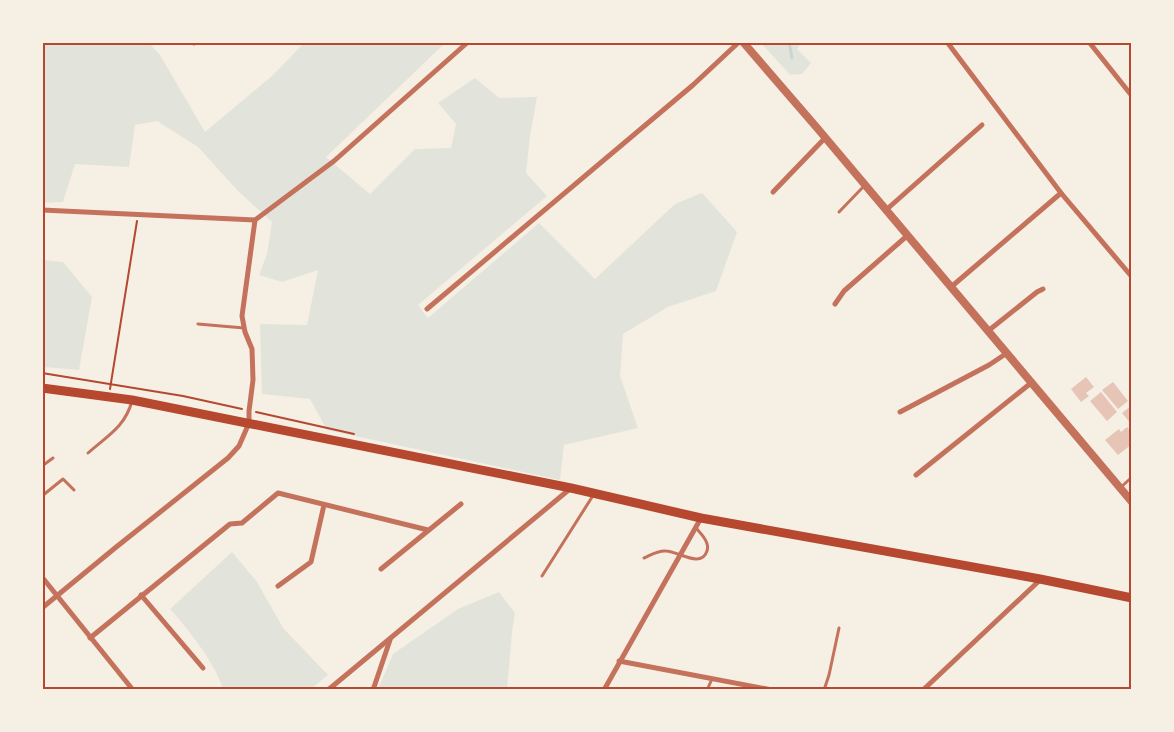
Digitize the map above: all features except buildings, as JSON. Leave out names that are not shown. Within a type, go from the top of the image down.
[{"type":"main road","points":[[42,388],[132,400],[571,488],[701,518],[1040,579],[1132,598]]},
{"type":"main road","points":[[1121,595],[1132,594]]},
{"type":"street","points":[[42,210],[255,220],[334,161],[468,42]]},
{"type":"street","points":[[427,309],[693,85],[741,42],[908,235],[1132,502]]},
{"type":"street","points":[[947,42],[1061,193],[1132,277]]},
{"type":"street","points":[[1089,42],[1132,96]]},
{"type":"street","points":[[886,210],[982,125]]},
{"type":"street","points":[[773,192],[825,138]]},
{"type":"street","points":[[951,287],[1061,193]]},
{"type":"street","points":[[42,608],[228,458],[239,446],[249,423],[253,380],[252,349],[244,328],[242,316],[255,220]]},
{"type":"street","points":[[835,304],[844,291],[908,235]]},
{"type":"street","points":[[988,331],[1036,292],[1043,289]]},
{"type":"street","points":[[900,412],[989,365],[1007,353]]},
{"type":"street","points":[[916,475],[1031,383]]},
{"type":"street","points":[[328,690],[571,488]]},
{"type":"street","points":[[90,638],[230,524],[242,523],[278,493],[428,530]]},
{"type":"street","points":[[381,569],[461,504]]},
{"type":"street","points":[[278,586],[311,562],[324,505]]},
{"type":"street","points":[[604,690],[701,518]]},
{"type":"street","points":[[42,577],[131,687],[123,690]]},
{"type":"street","points":[[923,690],[1040,579]]},
{"type":"street","points":[[141,595],[203,668]]},
{"type":"street","points":[[373,690],[390,639]]},
{"type":"street","points":[[619,661],[712,678],[741,687],[772,690]]},
{"type":"lane","points":[[839,212],[865,185]]},
{"type":"lane","points":[[198,324],[244,328]]},
{"type":"lane","points":[[88,453],[121,424],[129,412],[132,400]]},
{"type":"lane","points":[[42,466],[53,458]]},
{"type":"lane","points":[[1120,489],[1132,477]]},
{"type":"lane","points":[[42,496],[63,479],[74,490]]},
{"type":"lane","points":[[542,576],[594,493]]},
{"type":"lane","points":[[644,558],[667,550],[694,560],[701,559],[706,554],[708,547],[706,540],[696,528]]},
{"type":"lane","points":[[824,690],[839,628]]},
{"type":"lane","points":[[707,690],[712,678]]},
{"type":"path","points":[[109,396],[138,214]]},
{"type":"shaded area","points":[[42,43],[149,43],[160,55],[205,132],[272,76],[304,43],[441,43],[443,45],[326,157],[370,194],[415,149],[451,148],[456,124],[438,103],[475,78],[499,98],[537,97],[526,173],[547,196],[418,305],[428,318],[539,223],[595,279],[675,204],[702,193],[737,232],[716,291],[668,307],[623,334],[620,376],[638,428],[564,445],[560,480],[327,430],[310,399],[262,394],[260,324],[307,325],[318,270],[282,282],[259,275],[267,254],[272,222],[238,191],[198,147],[157,121],[135,125],[129,167],[75,164],[63,202],[43,203]]},
{"type":"shaded area","points":[[761,43],[801,43],[797,49],[811,63],[802,74],[790,75]]},
{"type":"shaded area","points":[[43,260],[63,262],[92,297],[79,370],[43,367]]},
{"type":"shaded area","points":[[232,552],[257,582],[283,628],[328,675],[311,689],[223,689],[214,668],[193,636],[170,609]]},
{"type":"shaded area","points":[[499,592],[515,613],[507,689],[384,690],[379,687],[393,654],[458,609]]},
{"type":"waterway","points":[[789,42],[792,58]]}]
